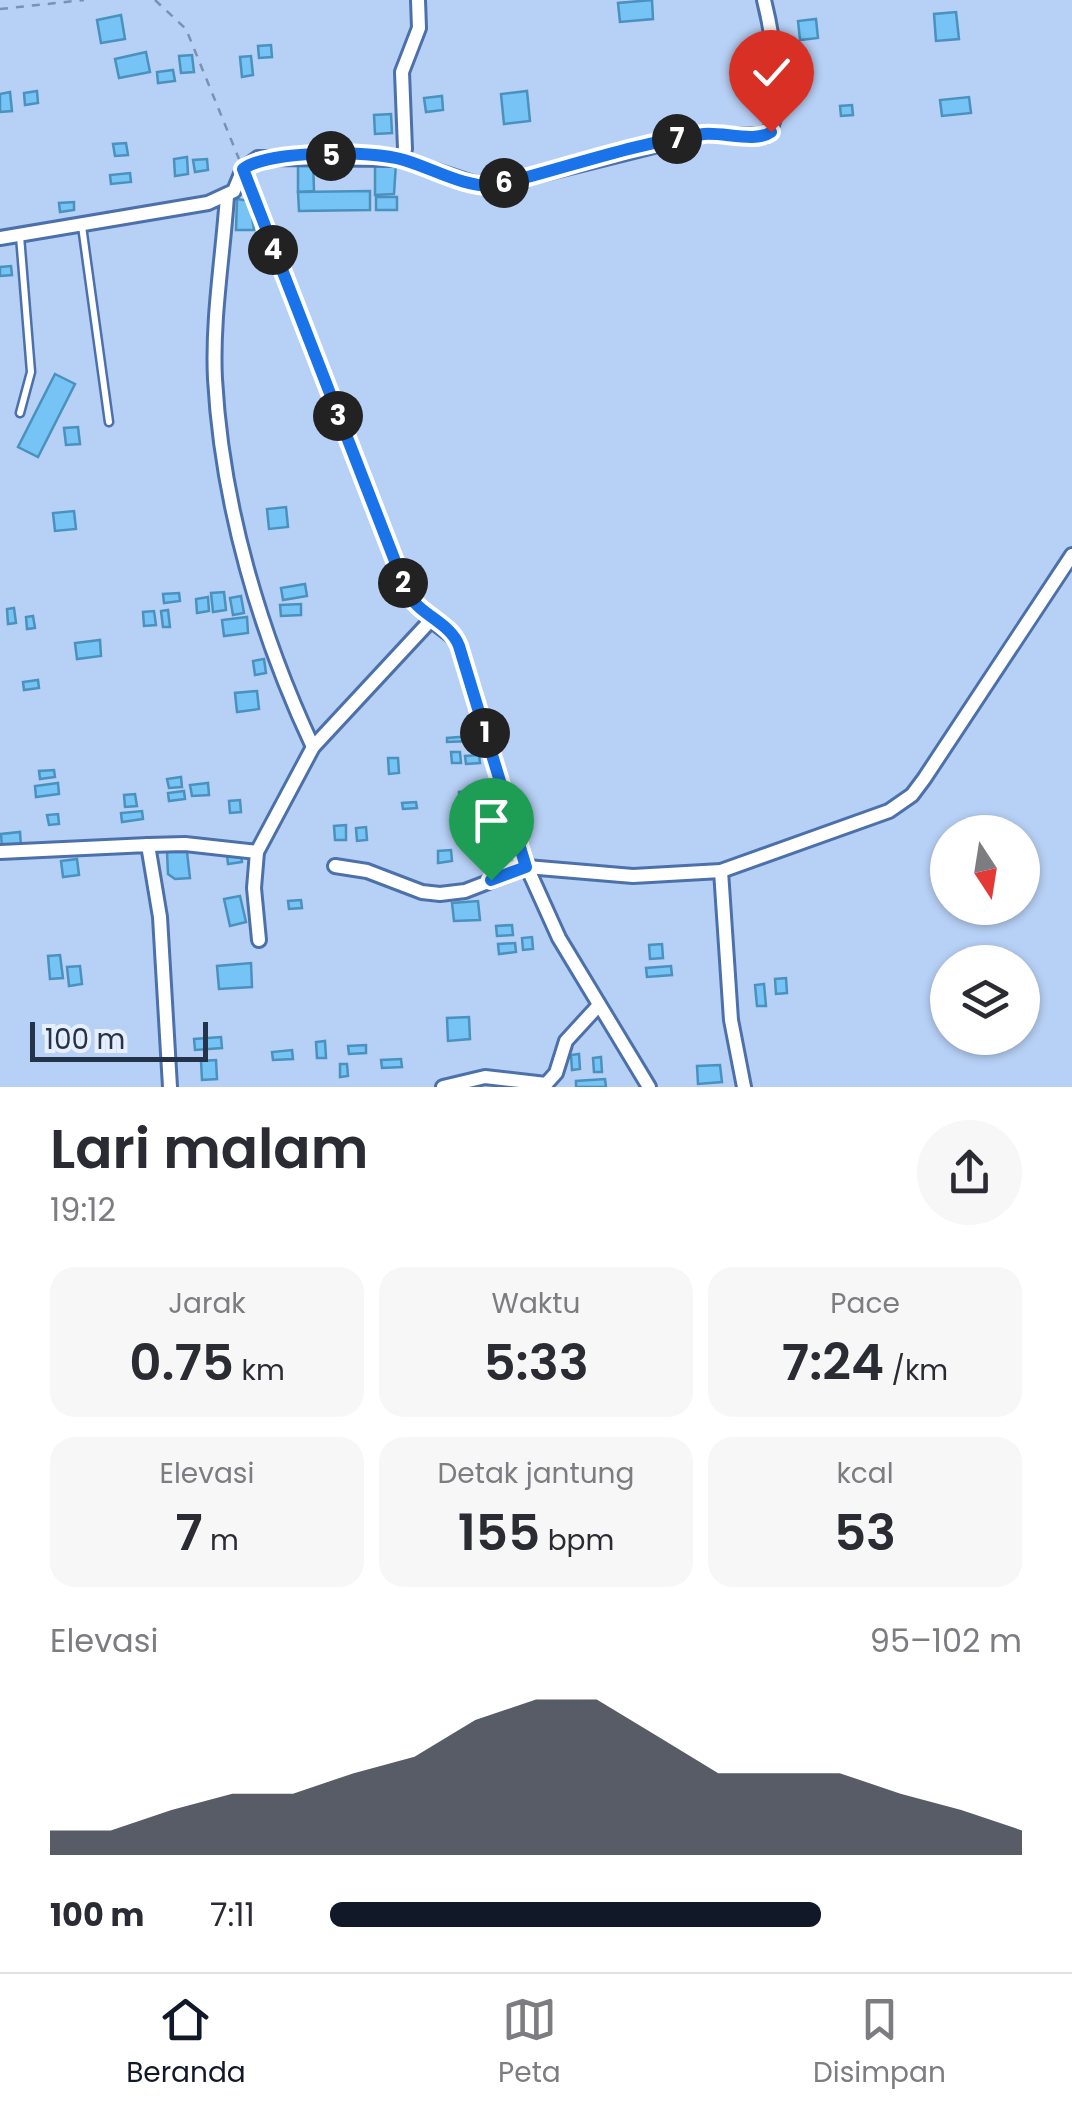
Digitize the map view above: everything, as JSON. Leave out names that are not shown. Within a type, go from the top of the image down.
[{"type":"street","points":[[401,159],[406,149],[402,72],[419,28],[418,0]]},
{"type":"street","points":[[313,747],[260,618],[229,478],[215,376],[227,196],[243,169],[258,158],[401,159],[478,185],[494,186],[702,134],[765,136],[776,114],[772,44],[764,0]]},
{"type":"street","points":[[0,238],[227,196]]},
{"type":"street","points":[[334,866],[367,871],[422,892],[440,894],[465,891],[526,867],[633,876],[721,871],[889,811],[912,795],[1072,555]]},
{"type":"street","points":[[258,940],[254,888],[257,852],[313,747],[431,620],[456,638],[526,867],[560,938],[649,1087]]},
{"type":"street","points":[[0,852],[185,844],[257,852]]},
{"type":"street","points":[[148,845],[160,917],[170,1087]]},
{"type":"street","points":[[721,871],[731,1020],[744,1087]]},
{"type":"street","points":[[444,1087],[486,1077],[546,1084],[556,1073],[566,1041],[599,1004]]},
{"type":"lane","points":[[82,225],[109,422]]},
{"type":"lane","points":[[20,235],[31,372],[20,413]]},
{"type":"path","points":[[0,9],[84,0]]},
{"type":"path","points":[[155,0],[186,29],[200,55],[407,592],[431,620]]},
{"type":"building","points":[[652,0],[653,19],[620,22],[618,3]]},
{"type":"building","points":[[956,12],[959,39],[936,41],[934,14]]},
{"type":"building","points":[[121,15],[125,39],[101,43],[97,20]]},
{"type":"building","points":[[816,19],[818,38],[800,40],[798,21]]},
{"type":"building","points":[[271,45],[272,57],[259,58],[258,46]]},
{"type":"building","points":[[146,52],[150,72],[119,78],[115,59]]},
{"type":"building","points":[[192,55],[194,72],[181,73],[179,56]]},
{"type":"building","points":[[251,56],[253,75],[242,77],[240,57]]},
{"type":"building","points":[[173,70],[175,81],[158,83],[157,72]]},
{"type":"building","points":[[37,91],[38,103],[25,105],[24,93]]},
{"type":"building","points":[[527,91],[530,121],[504,124],[501,94]]},
{"type":"building","points":[[10,92],[12,111],[0,112],[0,94]]},
{"type":"building","points":[[442,96],[443,110],[426,112],[424,98]]},
{"type":"building","points":[[969,97],[971,113],[942,116],[940,100]]},
{"type":"building","points":[[852,105],[853,115],[841,116],[840,106]]},
{"type":"building","points":[[391,114],[392,133],[375,134],[374,115]]},
{"type":"building","points":[[126,143],[128,155],[115,156],[113,144]]},
{"type":"building","points":[[187,157],[188,174],[175,176],[174,159]]},
{"type":"building","points":[[313,157],[314,191],[298,192],[298,158]]},
{"type":"building","points":[[207,159],[208,170],[195,172],[193,160]]},
{"type":"building","points":[[375,163],[396,163],[394,194],[375,195]]},
{"type":"building","points":[[130,173],[131,182],[111,184],[110,175]]},
{"type":"building","points":[[370,191],[370,210],[299,211],[298,192]]},
{"type":"building","points":[[376,197],[397,197],[397,210],[376,210]]},
{"type":"building","points":[[237,199],[250,201],[254,230],[236,230]]},
{"type":"building","points":[[74,202],[74,210],[60,212],[59,203]]},
{"type":"building","points":[[11,266],[12,275],[0,276],[0,267]]},
{"type":"building","points":[[55,374],[75,384],[38,457],[18,447]]},
{"type":"building","points":[[78,427],[80,444],[66,445],[64,428]]},
{"type":"building","points":[[286,507],[288,527],[269,529],[267,509]]},
{"type":"building","points":[[74,511],[76,529],[55,531],[53,513]]},
{"type":"building","points":[[305,584],[307,596],[283,600],[281,588]]},
{"type":"building","points":[[224,592],[226,610],[213,612],[211,593]]},
{"type":"building","points":[[179,593],[180,601],[164,603],[163,594]]},
{"type":"building","points":[[241,596],[244,613],[233,615],[230,598]]},
{"type":"building","points":[[208,597],[209,611],[197,613],[196,599]]},
{"type":"building","points":[[301,604],[301,615],[281,616],[280,605]]},
{"type":"building","points":[[14,608],[16,623],[8,624],[7,609]]},
{"type":"building","points":[[168,610],[170,627],[163,627],[161,611]]},
{"type":"building","points":[[154,611],[156,625],[144,626],[143,612]]},
{"type":"building","points":[[33,616],[35,628],[27,629],[26,617]]},
{"type":"building","points":[[247,617],[248,633],[224,636],[222,620]]},
{"type":"building","points":[[100,640],[101,656],[77,659],[75,643]]},
{"type":"building","points":[[264,659],[266,673],[255,675],[253,661]]},
{"type":"building","points":[[38,680],[39,688],[24,690],[23,682]]},
{"type":"building","points":[[257,691],[259,709],[237,712],[235,693]]},
{"type":"building","points":[[471,736],[472,741],[447,742],[447,738]]},
{"type":"building","points":[[451,752],[460,752],[461,763],[452,763]]},
{"type":"building","points":[[479,755],[480,763],[466,764],[465,756]]},
{"type":"building","points":[[388,758],[398,758],[399,773],[389,774]]},
{"type":"building","points":[[54,770],[55,777],[40,779],[39,771]]},
{"type":"building","points":[[181,777],[182,787],[169,788],[167,779]]},
{"type":"building","points":[[58,783],[59,794],[36,797],[35,786]]},
{"type":"building","points":[[208,783],[209,795],[192,796],[190,785]]},
{"type":"building","points":[[184,791],[185,799],[169,801],[168,793]]},
{"type":"building","points":[[477,791],[478,802],[459,803],[459,792]]},
{"type":"building","points":[[135,794],[137,806],[125,807],[124,795]]},
{"type":"building","points":[[240,800],[241,812],[230,813],[229,801]]},
{"type":"building","points":[[416,802],[417,808],[403,809],[402,803]]},
{"type":"building","points":[[142,811],[143,819],[122,822],[121,813]]},
{"type":"building","points":[[58,814],[59,824],[49,825],[47,815]]},
{"type":"building","points":[[346,825],[346,840],[335,840],[334,826]]},
{"type":"building","points":[[366,827],[367,840],[357,841],[356,828]]},
{"type":"building","points":[[20,832],[21,847],[2,849],[1,834]]},
{"type":"building","points":[[503,848],[504,866],[483,867],[482,850]]},
{"type":"building","points":[[451,850],[452,861],[438,863],[438,851]]},
{"type":"building","points":[[167,852],[187,852],[190,878],[175,879],[168,874]]},
{"type":"building","points":[[241,854],[242,862],[228,864],[227,855]]},
{"type":"building","points":[[77,859],[79,875],[63,877],[61,861]]},
{"type":"building","points":[[240,896],[246,922],[230,926],[224,899]]},
{"type":"building","points":[[301,900],[302,908],[289,909],[288,901]]},
{"type":"building","points":[[478,901],[480,920],[454,921],[452,903]]},
{"type":"building","points":[[512,925],[513,935],[497,936],[496,926]]},
{"type":"building","points":[[532,937],[533,949],[523,950],[522,938]]},
{"type":"building","points":[[515,943],[516,952],[499,954],[498,944]]},
{"type":"building","points":[[662,944],[663,958],[650,959],[649,945]]},
{"type":"building","points":[[60,955],[63,978],[50,979],[48,956]]},
{"type":"building","points":[[251,963],[252,987],[219,989],[217,966]]},
{"type":"building","points":[[80,966],[82,984],[69,986],[67,967]]},
{"type":"building","points":[[671,966],[672,975],[647,977],[646,968]]},
{"type":"building","points":[[786,978],[787,993],[776,994],[775,979]]},
{"type":"building","points":[[764,984],[766,1006],[757,1006],[755,985]]},
{"type":"building","points":[[469,1017],[470,1039],[448,1041],[447,1018]]},
{"type":"building","points":[[221,1037],[222,1048],[195,1050],[194,1039]]},
{"type":"building","points":[[325,1041],[326,1058],[317,1058],[316,1042]]},
{"type":"building","points":[[366,1045],[366,1053],[349,1054],[348,1046]]},
{"type":"building","points":[[292,1050],[293,1059],[273,1060],[272,1052]]},
{"type":"building","points":[[579,1054],[580,1069],[572,1070],[571,1055]]},
{"type":"building","points":[[601,1057],[602,1072],[594,1072],[593,1058]]},
{"type":"building","points":[[401,1059],[402,1067],[382,1068],[381,1060]]},
{"type":"building","points":[[216,1060],[217,1079],[202,1080],[201,1061]]},
{"type":"building","points":[[340,1064],[347,1064],[348,1076],[340,1077]]},
{"type":"building","points":[[720,1065],[722,1082],[698,1084],[697,1066]]},
{"type":"building","points":[[605,1079],[606,1087],[576,1087],[576,1081]]},
{"type":"route","points":[[491,880],[526,867],[459,646],[450,630],[424,614],[407,592],[243,169],[258,158],[363,155],[401,159],[478,185],[494,186],[702,134],[761,137],[771,132]]}]
